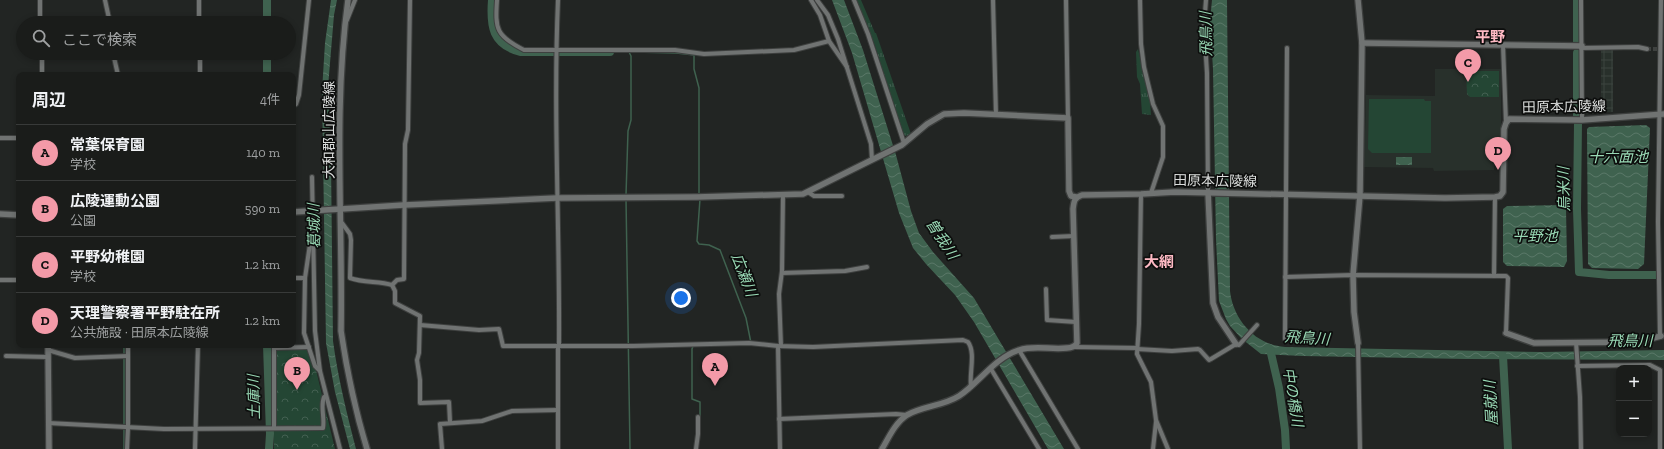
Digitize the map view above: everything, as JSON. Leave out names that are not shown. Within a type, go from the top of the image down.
[{"type":"street","points":[[40,0],[40,16]]},
{"type":"street","points":[[105,0],[108,16]]},
{"type":"street","points":[[199,0],[199,16]]},
{"type":"street","points":[[296,104],[299,95],[309,0]]},
{"type":"street","name":"大和郡山広陵線","points":[[348,0],[340,84],[342,210],[341,331],[346,362],[366,449]]},
{"type":"street","points":[[345,24],[355,0]]},
{"type":"street","points":[[392,286],[397,280],[404,279],[405,144],[408,130],[410,0]]},
{"type":"street","points":[[497,0],[496,20],[498,31],[508,40],[524,50],[556,52],[675,50],[704,54],[794,50],[829,40]]},
{"type":"street","points":[[558,0],[556,52],[559,346],[558,449]]},
{"type":"street","points":[[811,0],[820,15],[829,40],[846,67]]},
{"type":"street","points":[[818,0],[828,14],[871,144],[873,159]]},
{"type":"street","points":[[821,0],[823,7]]},
{"type":"street","points":[[854,0],[868,34],[903,144]]},
{"type":"street","points":[[993,0],[996,115]]},
{"type":"street","points":[[1066,0],[1069,191],[1071,196],[1076,197],[1074,201],[1074,236],[1077,343],[1074,346]]},
{"type":"street","points":[[1140,0],[1141,44],[1144,67],[1154,104],[1163,126],[1163,157],[1151,193]]},
{"type":"street","points":[[1206,0],[1204,26],[1207,73],[1213,303],[1218,317],[1238,344]]},
{"type":"street","points":[[1358,0],[1362,43],[1360,195],[1353,275],[1354,312],[1359,364],[1360,449]]},
{"type":"street","points":[[1581,0],[1582,120]]},
{"type":"street","points":[[1285,277],[1353,275],[1506,276],[1508,278],[1506,333],[1534,343],[1638,342],[1661,336],[1658,222],[1662,114],[1661,0]]},
{"type":"street","points":[[1362,43],[1638,47],[1647,49]]},
{"type":"street","points":[[1503,45],[1506,123]]},
{"type":"street","points":[[1285,339],[1287,48]]},
{"type":"street","points":[[42,60],[42,72]]},
{"type":"street","points":[[115,60],[117,72]]},
{"type":"street","points":[[200,60],[200,72]]},
{"type":"street","points":[[296,212],[404,205],[557,198],[699,197],[803,194],[903,144],[927,124],[944,114],[964,113],[1068,118]]},
{"type":"street","name":"田原本広陵線","points":[[1076,197],[1082,195],[1209,192],[1437,198],[1495,197],[1500,196],[1503,192],[1504,129],[1509,119],[1582,120],[1662,114]]},
{"type":"street","points":[[0,138],[16,138]]},
{"type":"street","points":[[312,176],[315,331],[320,371],[340,449]]},
{"type":"street","points":[[808,192],[814,196],[842,196]]},
{"type":"street","points":[[1141,194],[1139,324],[1137,354],[1151,382],[1156,420],[1153,449]]},
{"type":"street","points":[[780,449],[779,294],[782,273],[783,195]]},
{"type":"street","points":[[1494,276],[1495,197]]},
{"type":"street","points":[[0,214],[16,215]]},
{"type":"street","points":[[342,223],[350,234],[351,240],[350,278],[392,286],[395,291],[395,302],[419,314],[419,353],[417,360],[420,380],[420,403],[449,402],[450,422]]},
{"type":"street","points":[[1052,237],[1074,236]]},
{"type":"street","points":[[314,242],[310,244],[305,278],[304,333],[314,366],[320,371]]},
{"type":"street","points":[[782,273],[845,271],[867,267]]},
{"type":"street","points":[[296,278],[305,278]]},
{"type":"street","points":[[0,280],[16,280]]},
{"type":"street","points":[[1046,290],[1047,320],[1076,322]]},
{"type":"street","points":[[420,325],[479,330],[499,329],[503,346],[632,346],[751,343],[779,346],[845,346],[963,340],[968,342],[972,351],[970,378],[971,387]]},
{"type":"street","points":[[882,449],[894,429],[907,415],[957,397],[971,387],[996,364],[1017,351],[1029,348],[1067,348],[1074,346],[1137,348],[1172,351],[1200,350],[1209,360],[1238,344],[1256,326]]},
{"type":"street","points":[[1576,343],[1581,449]]},
{"type":"street","points":[[296,347],[309,347]]},
{"type":"street","points":[[48,449],[48,348],[75,358],[128,356]]},
{"type":"street","points":[[127,449],[128,348]]},
{"type":"street","points":[[195,449],[198,348]]},
{"type":"street","points":[[274,348],[274,428]]},
{"type":"street","points":[[1017,351],[1078,449]]},
{"type":"street","points":[[6,356],[47,357]]},
{"type":"street","points":[[1577,365],[1650,365],[1660,370],[1660,449]]},
{"type":"street","points":[[991,369],[1038,449]]},
{"type":"street","points":[[48,423],[128,428],[323,428],[324,422],[322,401],[326,396]]},
{"type":"street","points":[[442,449],[440,424],[450,422],[482,421],[512,411],[558,410]]},
{"type":"street","points":[[779,419],[896,414],[907,415]]},
{"type":"street","points":[[696,449],[698,417]]},
{"type":"street","points":[[1156,420],[1168,449]]},
{"type":"shaded area","points":[[1601,49],[1613,49],[1613,112],[1601,112]]},
{"type":"shaded area","points":[[1435,69],[1501,69],[1501,160],[1494,161],[1494,170],[1434,171],[1433,168],[1364,167],[1366,95],[1435,96]]},
{"type":"green space","points":[[856,0],[861,0],[876,33],[911,134],[906,136],[902,134],[875,46]]},
{"type":"green space","points":[[1138,49],[1150,101],[1151,115],[1142,114],[1140,84],[1137,77],[1136,52]]},
{"type":"green space","points":[[1466,71],[1499,71],[1499,97],[1470,97],[1467,94]]},
{"type":"green space","points":[[1369,99],[1424,99],[1425,101],[1431,101],[1431,153],[1372,153],[1368,149]]},
{"type":"green space","points":[[310,345],[335,449],[274,449],[271,348],[296,348],[296,346]]},
{"type":"water","points":[[331,0],[337,0],[334,15],[328,87],[331,161],[333,341],[340,382],[356,449],[350,449],[335,392],[326,343],[322,91],[325,43]]},
{"type":"water","points":[[832,0],[844,0],[863,50],[896,155],[911,211],[919,233],[933,252],[974,298],[1064,449],[1048,449],[974,322],[955,295],[913,248],[899,213],[852,53]]},
{"type":"water","points":[[1212,0],[1227,0],[1230,291],[1232,301],[1241,320],[1247,329],[1255,336],[1274,345],[1285,347],[1541,352],[1664,350],[1664,360],[1466,359],[1261,354],[1242,339],[1230,326],[1219,301],[1216,239],[1213,69],[1210,21]]},
{"type":"water","name":"十六面池","points":[[1646,125],[1650,128],[1644,264],[1638,269],[1592,268],[1588,264],[1587,129],[1589,127]]},
{"type":"water","points":[[1396,157],[1412,157],[1412,165],[1396,165]]},
{"type":"water","name":"平野池","points":[[1562,205],[1566,208],[1567,261],[1564,267],[1507,266],[1503,262],[1503,209],[1507,206]]},
{"type":"waterway","name":"土庫川","points":[[267,0],[267,16]]},
{"type":"waterway","name":"広瀬川","points":[[492,0],[491,9],[495,33],[504,45],[511,49],[521,52],[610,52]]},
{"type":"waterway","name":"烏米川","points":[[1577,0],[1577,42]]},
{"type":"waterway","name":"広瀬川","points":[[626,195],[628,131],[631,120],[631,56],[629,52]]},
{"type":"waterway","name":"広瀬川","points":[[633,52],[694,55],[694,69],[699,88],[699,195]]},
{"type":"waterway","name":"烏米川","points":[[1577,53],[1577,116]]},
{"type":"waterway","name":"土庫川","points":[[267,60],[267,72]]},
{"type":"waterway","name":"烏米川","points":[[1578,123],[1577,209],[1579,272],[1609,275],[1658,275]]},
{"type":"waterway","name":"広瀬川","points":[[626,199],[630,449]]},
{"type":"waterway","name":"広瀬川","points":[[700,199],[697,241],[699,244],[709,245],[720,250],[746,318],[751,343]]},
{"type":"waterway","name":"広瀬川","points":[[693,346],[692,399],[700,402],[700,423]]},
{"type":"waterway","points":[[124,348],[124,449]]},
{"type":"waterway","name":"土庫川","points":[[267,348],[270,434],[269,449]]},
{"type":"waterway","name":"中の橋川","points":[[1270,349],[1279,388],[1286,449]]},
{"type":"waterway","name":"屋就川","points":[[1503,356],[1508,449]]},
{"type":"tunnel","points":[[1647,49],[1664,49]]},
{"type":"place","name":"平野幼稚園","points":[[1468,82]]},
{"type":"place","name":"天理警察署平野駐在所","points":[[1498,170]]},
{"type":"place","name":"常葉保育園","points":[[715,386]]},
{"type":"place","name":"広陵運動公園","points":[[297,390]]},
{"type":"district","name":"平野","points":[[1490,37]]},
{"type":"district","name":"大網","points":[[1159,262]]},
{"type":"water label","name":"飛鳥川","points":[[1206,34]]},
{"type":"water label","name":"葛城川","points":[[314,226]]},
{"type":"water label","name":"曽我川","points":[[942,239]]},
{"type":"water label","name":"飛鳥川","points":[[1307,338]]},
{"type":"water label","name":"飛鳥川","points":[[1630,341]]}]
